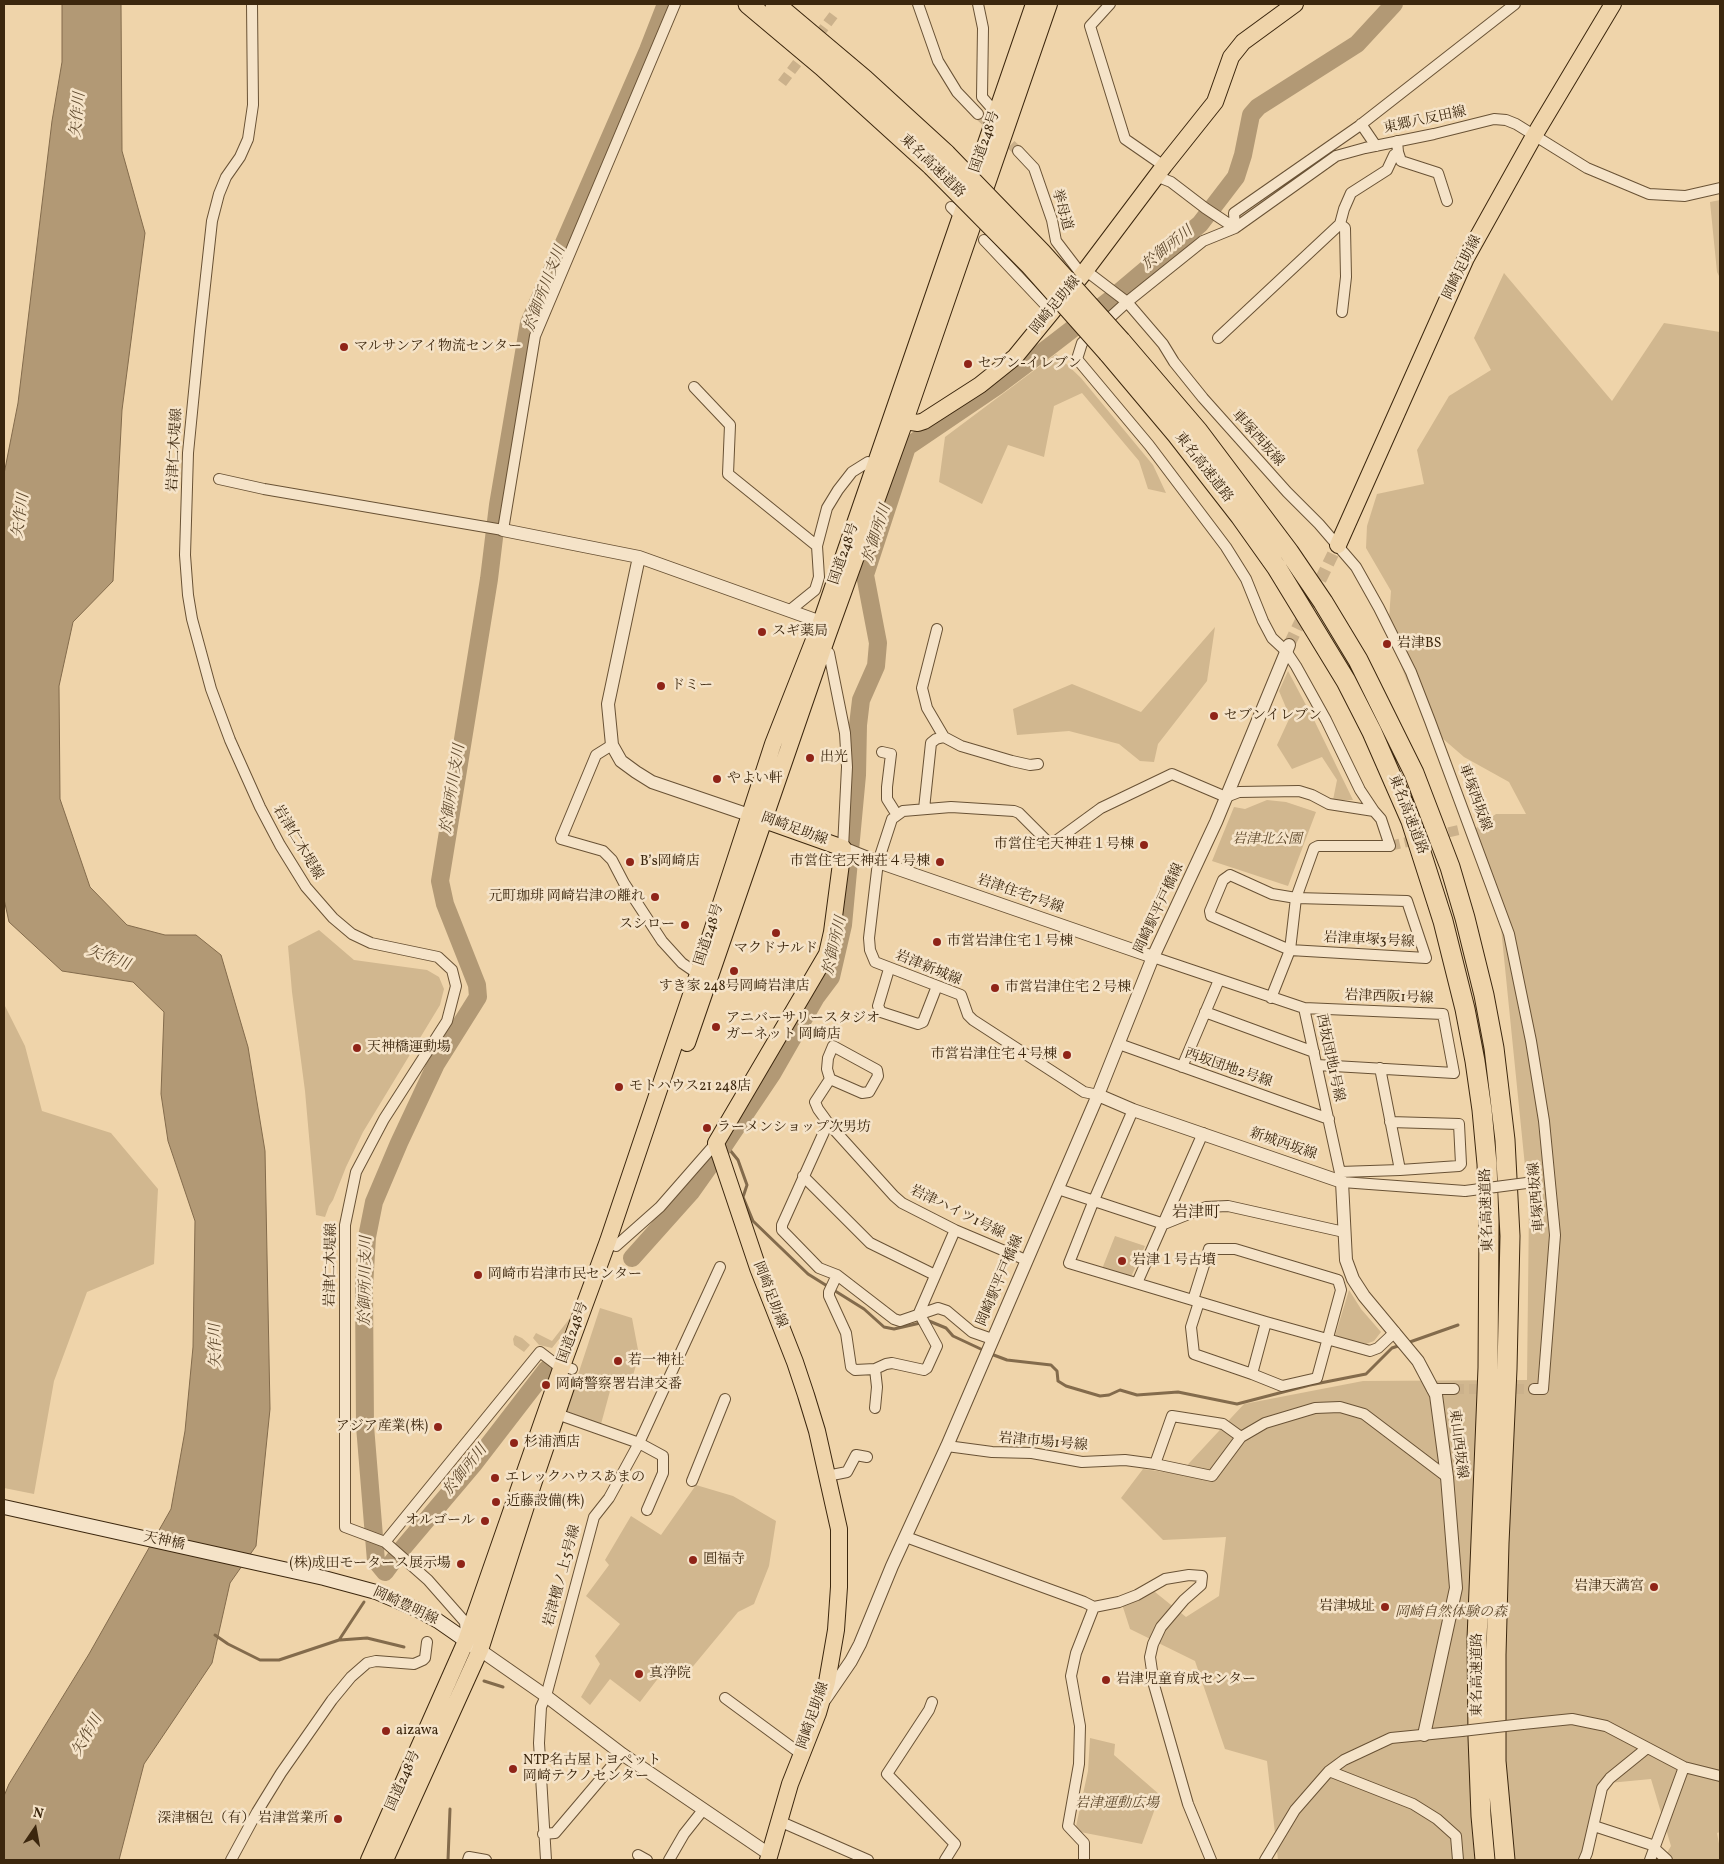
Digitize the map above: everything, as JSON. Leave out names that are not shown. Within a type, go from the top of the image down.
[{"type":"highway","name":"東名高速道路","points":[[748,4],[939,160]]},
{"type":"highway","name":"東名高速道路","points":[[776,4],[864,79],[939,160],[1029,264],[1198,431],[1279,538],[1323,602],[1358,660],[1414,773],[1450,868],[1465,918],[1484,995],[1494,1048],[1505,1140],[1510,1236],[1496,1655],[1496,1761],[1504,1851]]},
{"type":"highway","name":"東名高速道路","points":[[1115,347],[1177,435],[1240,516],[1277,568],[1346,681],[1372,732],[1411,821],[1440,913],[1466,1008],[1482,1110],[1487,1164],[1489,1232],[1488,1368],[1477,1639],[1478,1737],[1481,1816],[1485,1859]]},
{"type":"main road","name":"国道248号","points":[[384,1860],[480,1650],[533,1484],[558,1414],[567,1368],[608,1241],[698,974],[827,637],[996,113],[1034,4]]},
{"type":"main road","name":"国道248号","points":[[369,1860],[466,1640],[567,1368],[616,1246],[757,817],[773,744],[898,419],[1049,4]]},
{"type":"main road","name":"岡崎足助線","points":[[898,419],[918,423],[924,421],[980,385],[1015,357],[1083,273],[1215,102],[1231,57],[1243,42],[1295,4]]},
{"type":"main road","name":"岡崎足助線","points":[[1336,550],[1466,258],[1534,136],[1613,4]]},
{"type":"main road","name":"岡崎足助線","points":[[757,817],[843,848],[832,932],[827,954],[719,1150],[758,1268],[795,1362],[817,1432],[839,1529],[839,1587],[836,1630],[827,1682],[778,1821],[769,1857]]},
{"type":"main road","name":"天神橋","points":[[4,1507],[324,1578]]},
{"type":"main road","name":"岡崎豊明線","points":[[324,1578],[376,1592],[397,1600],[438,1620],[480,1650]]},
{"type":"street","name":"岩津仁木堤線","points":[[252,4],[253,106],[248,139],[223,186],[212,221],[188,452],[185,555],[192,619],[211,689],[230,740],[280,846],[306,887],[333,918],[352,934],[371,943],[438,957],[452,970],[456,986],[447,1021],[384,1119],[356,1172],[345,1225],[345,1527],[388,1545]]},
{"type":"street","points":[[503,530],[535,336],[675,4]]},
{"type":"street","points":[[918,4],[938,62],[957,92],[978,114]]},
{"type":"street","points":[[978,4],[983,28],[982,97],[996,113]]},
{"type":"street","points":[[1110,4],[1090,26],[1125,139],[1171,182],[1235,228]]},
{"type":"street","points":[[1235,228],[1234,213],[1361,124],[1515,4]]},
{"type":"street","name":"東郷八反田線","points":[[1287,648],[1272,638],[1246,579],[1226,547],[1149,446],[1077,359],[1082,343],[1124,299],[1202,241],[1235,228],[1336,156],[1376,146],[1494,119],[1506,120],[1516,124],[1587,168],[1649,194],[1685,196],[1720,188]]},
{"type":"street","points":[[1361,124],[1376,146]]},
{"type":"street","points":[[1397,141],[1401,161],[1438,173],[1447,201]]},
{"type":"street","name":"挙母道","points":[[1018,151],[1034,168],[1052,220],[1056,241],[1083,273],[1110,288]]},
{"type":"street","points":[[1218,338],[1340,224],[1351,193],[1387,170],[1394,155],[1398,152]]},
{"type":"street","points":[[1340,224],[1345,228],[1346,277],[1342,312]]},
{"type":"street","points":[[984,240],[1052,312]]},
{"type":"street","name":"車塚西坂線","points":[[1110,288],[1124,299],[1163,344],[1174,362],[1202,398],[1287,492],[1320,524],[1336,550],[1356,567],[1380,608],[1411,672],[1466,828],[1509,934],[1531,1041],[1551,1180],[1556,1235],[1543,1389],[1534,1389]]},
{"type":"street","points":[[694,387],[730,425],[728,474],[817,546]]},
{"type":"street","points":[[789,611],[815,590],[819,577],[817,546],[827,508],[852,472],[868,462]]},
{"type":"street","points":[[219,479],[264,489],[503,530],[639,557],[821,622]]},
{"type":"street","points":[[639,557],[608,704],[612,745],[622,760],[652,782],[757,817]]},
{"type":"street","points":[[937,629],[922,688],[927,708],[944,737],[961,746],[1012,761],[1030,765],[1038,764]]},
{"type":"street","points":[[1226,797],[1287,648]]},
{"type":"street","points":[[1271,998],[1290,950],[1296,898],[1314,848],[1318,846],[1390,846],[1381,819],[1360,790],[1326,720],[1287,648]]},
{"type":"street","points":[[829,653],[845,733],[847,767],[843,848]]},
{"type":"street","points":[[924,809],[931,743],[936,739],[944,737]]},
{"type":"street","points":[[612,745],[596,755],[561,839],[603,851],[612,860],[624,883],[662,941],[682,963],[698,974]]},
{"type":"street","points":[[882,752],[891,754],[887,799],[897,815],[902,811],[951,807],[1014,811],[1018,812],[1046,840],[1053,843],[1101,808],[1172,774],[1226,797],[1239,792],[1299,791],[1329,804],[1374,811]]},
{"type":"street","name":"岡崎駅平戸橋線","points":[[820,1706],[851,1661],[947,1446],[1058,1189],[1119,1044],[1153,957],[1198,862],[1226,797]]},
{"type":"street","name":"岩津新城線","points":[[897,815],[892,819],[878,862],[869,938],[870,950],[875,962],[961,995],[968,1015],[973,1020],[1084,1092],[1098,1095]]},
{"type":"street","name":"岩津住宅7号線","points":[[843,848],[878,862],[1153,957]]},
{"type":"street","points":[[1290,950],[1215,918],[1211,916],[1210,911],[1224,880],[1230,875],[1272,894],[1296,898]]},
{"type":"street","name":"岩津車塚3号線","points":[[1290,950],[1426,958],[1407,901],[1296,898]]},
{"type":"street","name":"西坂団地1号線","points":[[1153,957],[1304,1008],[1341,1177]]},
{"type":"street","points":[[889,968],[878,1006],[881,1012],[918,1024],[923,1022],[937,986]]},
{"type":"street","points":[[1182,1067],[1218,980]]},
{"type":"street","name":"岩津西阪1号線","points":[[1304,1008],[1443,1014],[1454,1073],[1380,1068]]},
{"type":"street","points":[[1205,1012],[1314,1052]]},
{"type":"street","name":"西坂団地2号線","points":[[1119,1044],[1328,1119]]},
{"type":"street","points":[[833,1046],[877,1070],[878,1076],[869,1092],[862,1093],[830,1079],[826,1069],[833,1046]]},
{"type":"street","points":[[1317,1065],[1380,1068],[1400,1170]]},
{"type":"street","name":"岩津ハイツ1号線","points":[[830,1079],[815,1102],[818,1109],[832,1128],[894,1196],[902,1203],[955,1230],[1026,1260]]},
{"type":"street","name":"新城西坂線","points":[[1098,1095],[1133,1110],[1341,1177],[1465,1191],[1551,1180]]},
{"type":"street","points":[[1133,1110],[1069,1263],[1370,1351],[1378,1348],[1394,1332]]},
{"type":"street","points":[[1341,1177],[1459,1166],[1461,1164],[1459,1124],[1390,1122]]},
{"type":"street","points":[[832,1128],[828,1123],[782,1224],[782,1230],[819,1268],[837,1275],[896,1320],[900,1321],[934,1309],[946,1311],[972,1332],[992,1339]]},
{"type":"street","points":[[1137,1283],[1203,1133]]},
{"type":"street","points":[[616,1246],[719,1150]]},
{"type":"street","points":[[803,1176],[870,1243],[936,1276]]},
{"type":"street","name":"東山西坂線","points":[[1341,1177],[1346,1260],[1353,1279],[1364,1296],[1418,1361],[1436,1395],[1447,1477],[1456,1588],[1424,1735]]},
{"type":"street","points":[[1058,1189],[1164,1224],[1206,1207],[1228,1206],[1344,1232]]},
{"type":"street","points":[[919,1313],[955,1230]]},
{"type":"street","points":[[1209,1249],[1235,1249],[1338,1280],[1341,1290],[1327,1339],[1317,1378],[1282,1386],[1194,1354],[1191,1326],[1209,1249]]},
{"type":"street","name":"岩津檀ノ上5号線","points":[[546,1860],[539,1743],[541,1707],[546,1696],[594,1517],[609,1498],[639,1443],[720,1267]]},
{"type":"street","points":[[837,1275],[829,1296],[846,1333],[851,1367],[858,1371],[875,1369],[892,1363],[924,1370],[927,1368],[937,1346],[919,1313]]},
{"type":"street","points":[[1252,1374],[1266,1322]]},
{"type":"street","points":[[466,1640],[465,1622],[428,1580],[388,1545],[540,1352],[557,1365],[567,1368]]},
{"type":"street","points":[[875,1369],[877,1387],[875,1408]]},
{"type":"street","points":[[1432,1389],[1454,1388]]},
{"type":"street","points":[[692,1481],[726,1399]]},
{"type":"street","name":"岩津市場1号線","points":[[947,1446],[992,1452],[1032,1453],[1082,1462],[1125,1460],[1212,1476],[1241,1437],[1265,1423],[1292,1413],[1314,1408],[1340,1407],[1364,1414],[1447,1477]]},
{"type":"street","points":[[558,1414],[639,1443],[663,1456],[663,1474],[646,1510]]},
{"type":"street","points":[[1154,1464],[1172,1416],[1222,1424],[1241,1437]]},
{"type":"street","points":[[827,1476],[847,1472],[856,1455],[866,1457]]},
{"type":"street","points":[[906,1537],[1094,1607],[1119,1602],[1137,1595],[1165,1579],[1189,1575],[1202,1576],[1201,1585],[1184,1600],[1161,1627],[1153,1644],[1150,1657],[1154,1685],[1188,1804],[1211,1860]]},
{"type":"street","points":[[1084,1860],[1084,1843],[1068,1826],[1079,1764],[1080,1726],[1071,1676],[1076,1653],[1094,1607]]},
{"type":"street","points":[[231,1860],[281,1773],[332,1700],[351,1677],[367,1663],[384,1660],[414,1664],[423,1660],[425,1658],[427,1642]]},
{"type":"street","points":[[480,1650],[546,1696],[622,1754],[769,1857]]},
{"type":"street","points":[[724,1698],[801,1754]]},
{"type":"street","points":[[932,1702],[929,1710],[887,1774],[956,1844],[945,1860]]},
{"type":"street","points":[[1265,1860],[1295,1810],[1329,1771],[1344,1760],[1391,1738],[1572,1719],[1606,1726],[1684,1767],[1720,1776]]},
{"type":"street","points":[[1584,1860],[1588,1853],[1602,1788],[1610,1778],[1648,1748]]},
{"type":"street","points":[[544,1834],[555,1833],[622,1754]]},
{"type":"street","points":[[1650,1860],[1684,1767]]},
{"type":"street","points":[[1329,1771],[1413,1804],[1437,1819],[1456,1836],[1458,1860]]},
{"type":"street","points":[[670,1860],[684,1834],[703,1810]]},
{"type":"street","points":[[778,1821],[868,1860]]},
{"type":"street","points":[[1594,1826],[1655,1847],[1667,1860]]},
{"type":"street","points":[[468,1860],[469,1857],[486,1860]]},
{"type":"green space","points":[[1720,200],[1720,278],[1717,272],[1710,202]]},
{"type":"green space","name":"岡崎自然体験の森","points":[[1504,273],[1612,401],[1664,323],[1720,332],[1720,1832],[1717,1833],[1720,1860],[1663,1860],[1671,1846],[1651,1779],[1609,1783],[1591,1854],[1584,1860],[1278,1860],[1267,1761],[1225,1749],[1195,1661],[1130,1629],[1121,1601],[1150,1588],[1186,1617],[1219,1596],[1226,1537],[1163,1540],[1121,1498],[1143,1469],[1179,1474],[1244,1404],[1363,1381],[1527,1380],[1529,1206],[1499,908],[1469,833],[1496,814],[1526,814],[1509,782],[1464,757],[1434,731],[1407,681],[1388,632],[1391,591],[1366,548],[1367,526],[1377,494],[1424,484],[1417,450],[1449,396],[1491,370],[1474,338]]},
{"type":"green space","points":[[1056,354],[1081,378],[1153,465],[1166,493],[1148,489],[1139,461],[1082,393],[1054,406],[1044,457],[1008,445],[982,504],[939,482],[945,437]]},
{"type":"green space","points":[[1215,627],[1207,681],[1158,744],[1154,762],[1140,761],[1119,744],[1069,731],[1017,735],[1013,709],[1072,684],[1141,712]]},
{"type":"green space","points":[[1288,671],[1353,800],[1333,800],[1337,780],[1322,757],[1292,769],[1277,745],[1290,717],[1279,691]]},
{"type":"green space","name":"岩津北公園","points":[[1267,800],[1286,802],[1316,812],[1288,886],[1212,861],[1234,807],[1245,809]]},
{"type":"green space","name":"天神橋運動場","points":[[319,930],[354,960],[427,970],[439,977],[444,989],[440,1005],[363,1132],[325,1217],[316,1215],[305,1091],[288,946]]},
{"type":"green space","points":[[4,1004],[25,1046],[42,1111],[111,1133],[158,1189],[154,1264],[87,1292],[54,1381],[34,1494],[4,1488]]},
{"type":"green space","points":[[1115,1236],[1145,1246],[1131,1277],[1102,1269]]},
{"type":"green space","points":[[1349,1290],[1361,1309],[1381,1332],[1374,1341],[1366,1344],[1335,1336]]},
{"type":"green space","points":[[600,1308],[632,1318],[639,1355],[631,1382],[613,1380],[601,1424],[566,1411]]},
{"type":"green space","points":[[570,1318],[564,1333],[552,1348],[539,1345],[533,1338],[536,1333],[552,1341]]},
{"type":"green space","points":[[515,1335],[530,1345],[524,1352],[514,1345],[513,1339]]},
{"type":"green space","points":[[696,1485],[733,1496],[776,1521],[769,1566],[754,1604],[738,1612],[685,1676],[669,1664],[640,1702],[610,1679],[590,1705],[581,1697],[600,1664],[595,1656],[620,1624],[586,1596],[609,1565],[605,1560],[631,1516],[661,1535]]},
{"type":"green space","name":"岩津運動広場","points":[[1090,1738],[1115,1744],[1114,1755],[1160,1795],[1142,1844],[1075,1831],[1088,1771]]},
{"type":"water","name":"矢作川","points":[[62,4],[121,4],[122,151],[145,233],[122,410],[113,581],[73,622],[59,686],[60,799],[90,887],[127,925],[165,935],[196,935],[221,955],[248,1047],[265,1151],[270,1409],[256,1546],[230,1583],[212,1663],[144,1764],[119,1860],[4,1860],[4,1796],[9,1784],[89,1654],[171,1509],[185,1431],[193,1347],[195,1221],[168,1141],[161,1094],[164,1012],[133,982],[62,971],[9,922],[4,899],[4,474],[18,403],[52,121],[62,62]]},
{"type":"waterway","name":"於御所川支川","points":[[547,1369],[473,1465],[385,1572],[376,1561],[365,1426],[364,1287],[367,1237],[374,1202],[399,1143],[436,1064],[478,997],[477,985],[445,904],[440,881],[489,579],[498,505],[529,323],[648,50],[666,4]]},
{"type":"waterway","name":"於御所川","points":[[632,1258],[691,1192],[725,1144],[772,1074],[816,997],[831,977],[843,925],[857,775],[858,725],[861,700],[876,666],[878,643],[865,575],[907,447],[997,386],[1049,347],[1110,300],[1200,224],[1236,177],[1243,155],[1251,115],[1258,107],[1357,44],[1394,4]]},
{"type":"waterway","points":[[725,1144],[738,1160],[747,1185],[743,1197],[753,1221],[808,1274],[864,1309],[884,1327],[894,1329],[929,1321],[946,1328],[953,1336],[985,1351]]},
{"type":"waterway","points":[[1407,1343],[1458,1325]]},
{"type":"waterway","points":[[991,1354],[1007,1360],[1051,1365],[1057,1371],[1058,1381],[1066,1386],[1100,1396],[1109,1395],[1120,1390],[1137,1395],[1178,1392],[1237,1404],[1310,1385],[1366,1374],[1392,1348],[1401,1345]]},
{"type":"waterway","name":"於御所川支川","points":[[381,1577],[385,1572]]},
{"type":"waterway","points":[[215,1635],[228,1644],[260,1660],[279,1660],[339,1640],[364,1602]]},
{"type":"waterway","points":[[340,1640],[367,1638],[404,1647]]},
{"type":"waterway","points":[[484,1681],[503,1687]]},
{"type":"waterway","points":[[448,1860],[450,1809]]},
{"type":"tunnel","points":[[782,83],[836,12]]},
{"type":"tunnel","points":[[978,114],[1018,151]]},
{"type":"tunnel","points":[[1289,645],[1333,554]]},
{"type":"tunnel","points":[[1390,846],[1463,829]]},
{"type":"tunnel","points":[[1454,1389],[1534,1389]]},
{"type":"place","name":"マルサンアイ物流センター","points":[[344,347]]},
{"type":"place","name":"セブン-イレブン","points":[[968,364]]},
{"type":"place","name":"スギ薬局","points":[[762,632]]},
{"type":"place","name":"岩津BS","points":[[1387,644]]},
{"type":"place","name":"ドミー","points":[[661,686]]},
{"type":"place","name":"セブンイレブン","points":[[1214,716]]},
{"type":"place","name":"出光","points":[[810,758]]},
{"type":"place","name":"やよい軒","points":[[717,779]]},
{"type":"place","name":"市営住宅天神荘１号棟","points":[[1144,845]]},
{"type":"place","name":"B’s岡崎店","points":[[630,862]]},
{"type":"place","name":"市営住宅天神荘４号棟","points":[[940,862]]},
{"type":"place","name":"元町珈琲 岡崎岩津の離れ","points":[[655,897]]},
{"type":"place","name":"スシロー","points":[[685,925]]},
{"type":"place","name":"マクドナルド","points":[[776,933]]},
{"type":"place","name":"市営岩津住宅１号棟","points":[[937,942]]},
{"type":"place","name":"すき家 248号岡崎岩津店","points":[[734,971]]},
{"type":"place","name":"市営岩津住宅２号棟","points":[[995,988]]},
{"type":"place","name":"アニバーサリースタジオ ガーネット 岡崎店","points":[[716,1027]]},
{"type":"place","name":"天神橋運動場","points":[[357,1048]]},
{"type":"place","name":"市営岩津住宅４号棟","points":[[1067,1055]]},
{"type":"place","name":"モトハウス21 248店","points":[[619,1087]]},
{"type":"place","name":"ラーメンショップ次男坊","points":[[707,1128]]},
{"type":"place","name":"岩津１号古墳","points":[[1122,1261]]},
{"type":"place","name":"岡崎市岩津市民センター","points":[[478,1275]]},
{"type":"place","name":"若一神社","points":[[618,1361]]},
{"type":"place","name":"岡崎警察署岩津交番","points":[[546,1385]]},
{"type":"place","name":"アジア産業(株)","points":[[438,1427]]},
{"type":"place","name":"杉浦酒店","points":[[514,1443]]},
{"type":"place","name":"エレックハウスあまの","points":[[495,1478]]},
{"type":"place","name":"近藤設備(株)","points":[[496,1502]]},
{"type":"place","name":"オルゴール","points":[[485,1521]]},
{"type":"place","name":"圓福寺","points":[[693,1560]]},
{"type":"place","name":"(株)成田モータース展示場","points":[[461,1564]]},
{"type":"place","name":"岩津天満宮","points":[[1654,1587]]},
{"type":"place","name":"岩津城址","points":[[1385,1607]]},
{"type":"place","name":"真浄院","points":[[639,1674]]},
{"type":"place","name":"岩津児童育成センター","points":[[1106,1680]]},
{"type":"place","name":"aizawa","points":[[386,1731]]},
{"type":"place","name":"NTP名古屋トヨペット 岡崎テクノセンター","points":[[513,1769]]},
{"type":"place","name":"深津梱包（有） 岩津営業所","points":[[338,1819]]},
{"type":"district","name":"岩津町","points":[[1196,1214]]}]
